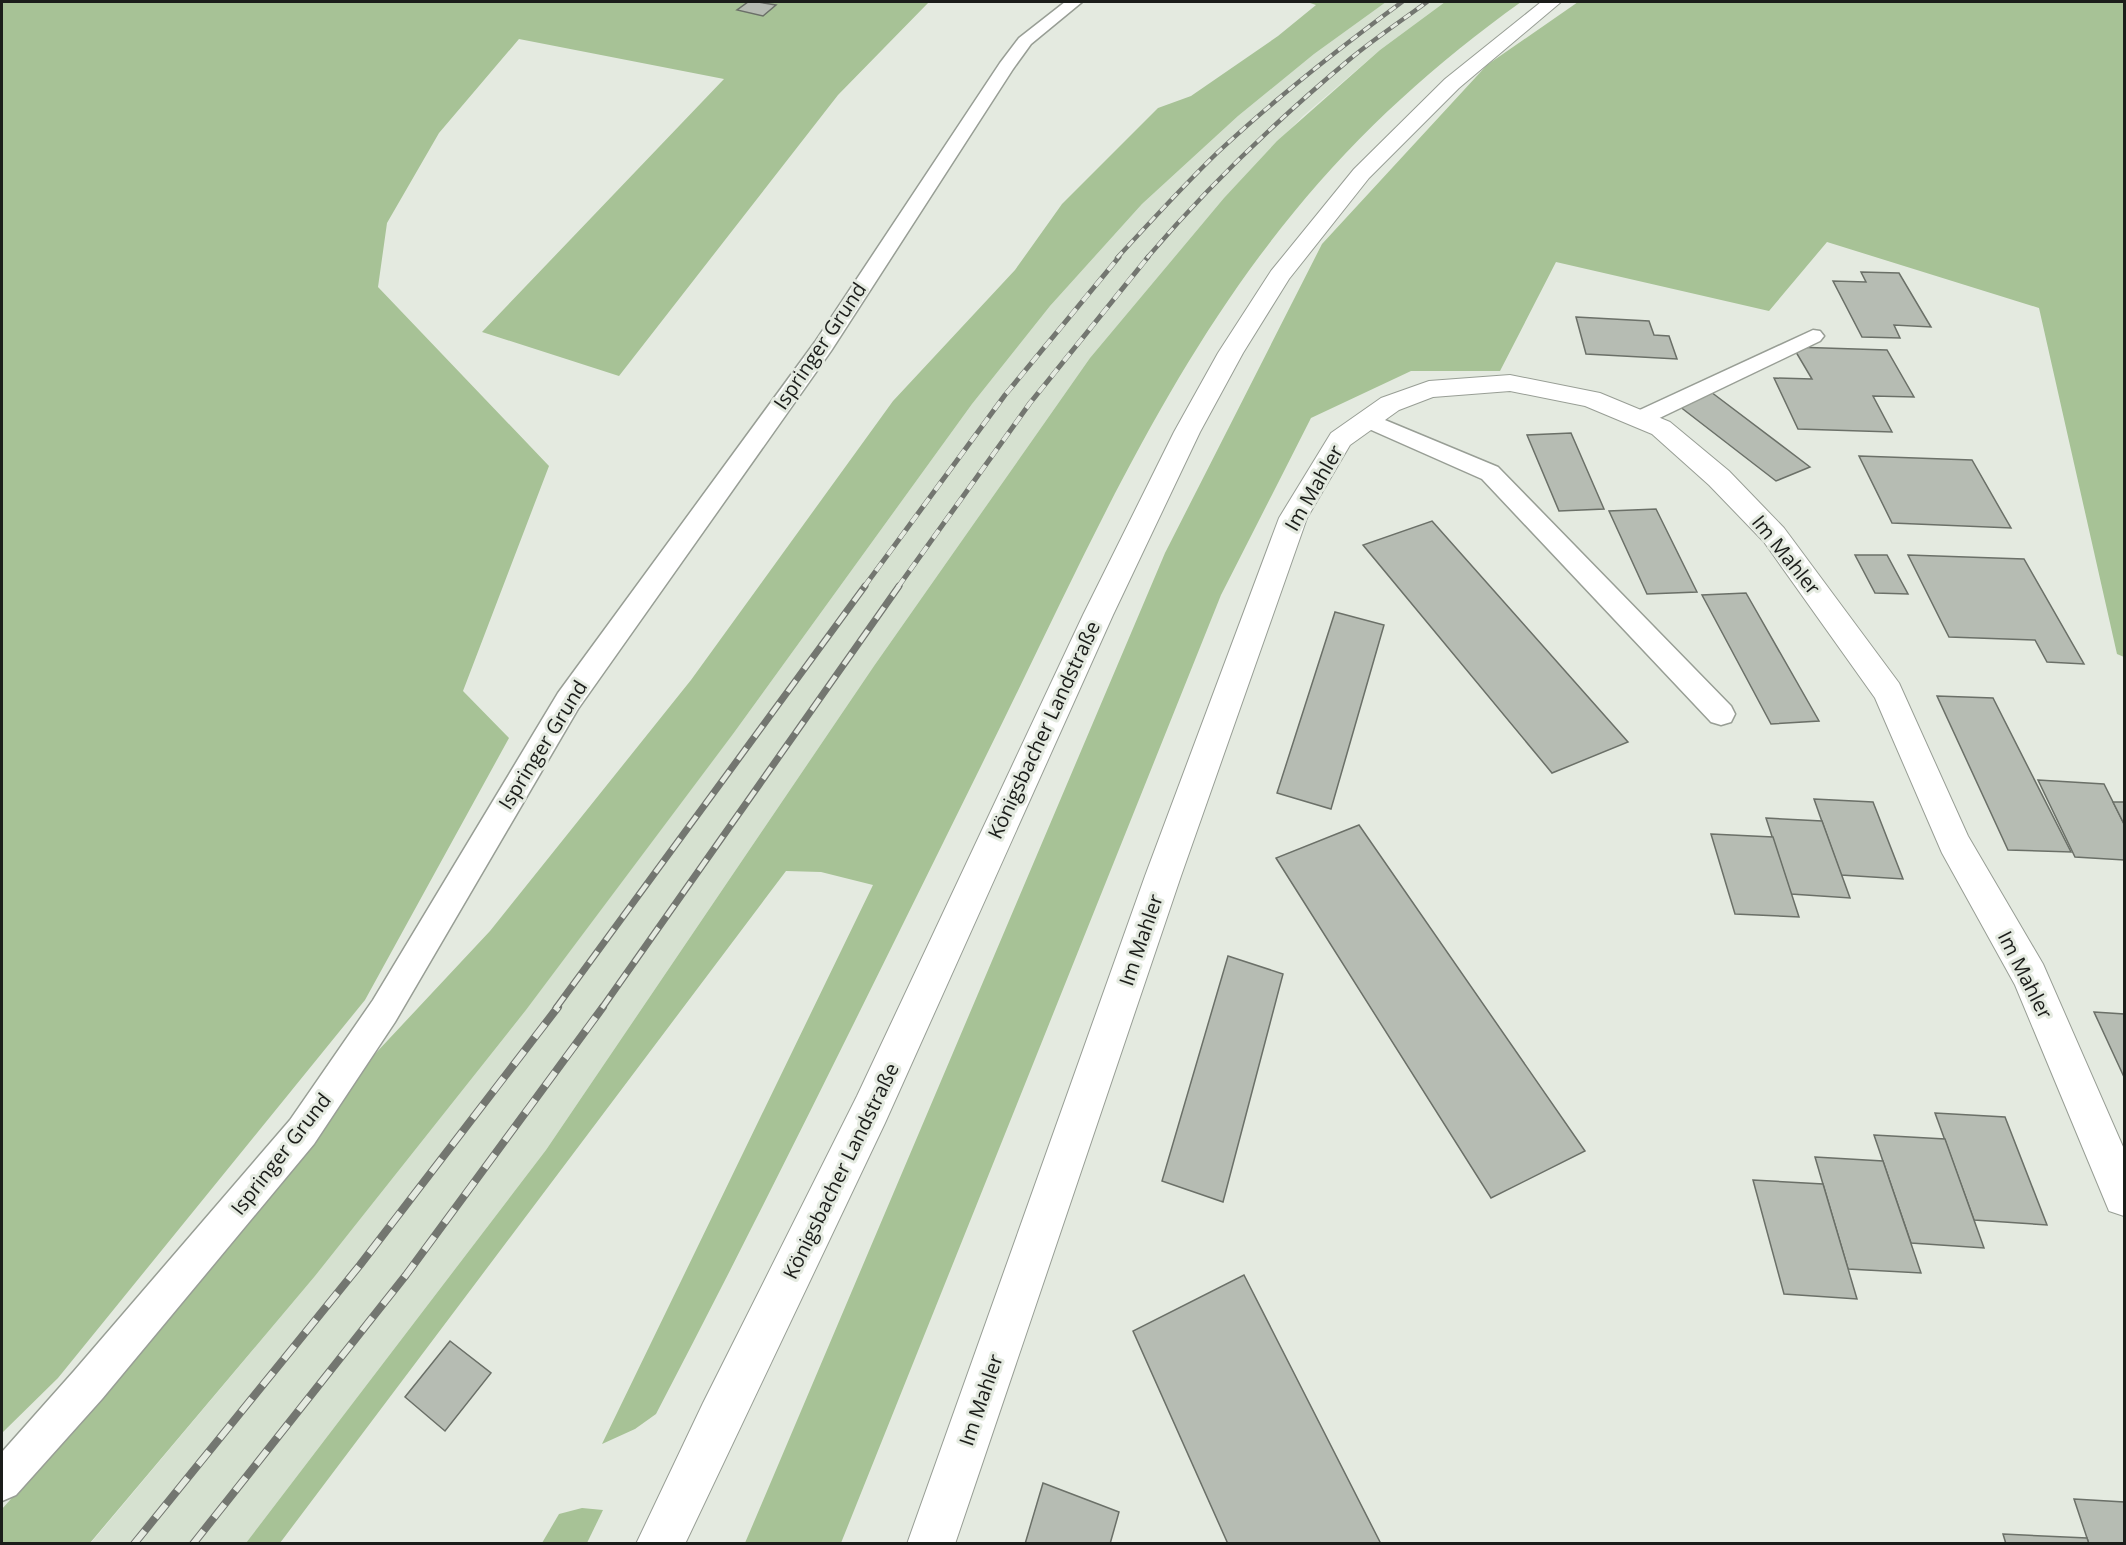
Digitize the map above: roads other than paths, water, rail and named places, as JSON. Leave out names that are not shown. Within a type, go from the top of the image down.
[{"type":"street","name":"Königsbacher Landstraße","points":[[660,1544],[898,1053],[994,838],[1111,586],[1167,472],[1236,342],[1304,242],[1382,149],[1451,82],[1552,2]]},
{"type":"street","name":"Im Mahler","points":[[931,1544],[1167,866],[1293,518],[1340,439],[1390,404],[1429,389],[1510,383],[1591,399],[1661,428],[1719,478],[1774,535],[1888,692],[1954,843],[2030,976],[2124,1196]]},
{"type":"lane","name":"Ispringer Grund","points":[[2,1481],[169,1292],[302,1132],[384,1011],[568,701],[823,346],[1025,41],[1074,2]]},
{"type":"lane","points":[[1639,419],[1813,336]]},
{"type":"lane","points":[[1368,420],[1490,473],[1721,714]]},
{"type":"railway","points":[[1117,258],[1192,178],[1262,112],[1402,2]]},
{"type":"railway","points":[[1147,258],[1219,179],[1296,106],[1359,52],[1427,2]]},
{"type":"railway","points":[[864,587],[1005,395],[1119,257]]},
{"type":"railway","points":[[898,587],[1030,403],[1148,257]]},
{"type":"railway","points":[[556,1008],[865,586]]},
{"type":"railway","points":[[602,1008],[899,586]]},
{"type":"railway","points":[[134,1544],[360,1265],[558,1007]]},
{"type":"railway","points":[[193,1544],[406,1275],[603,1007]]}]
